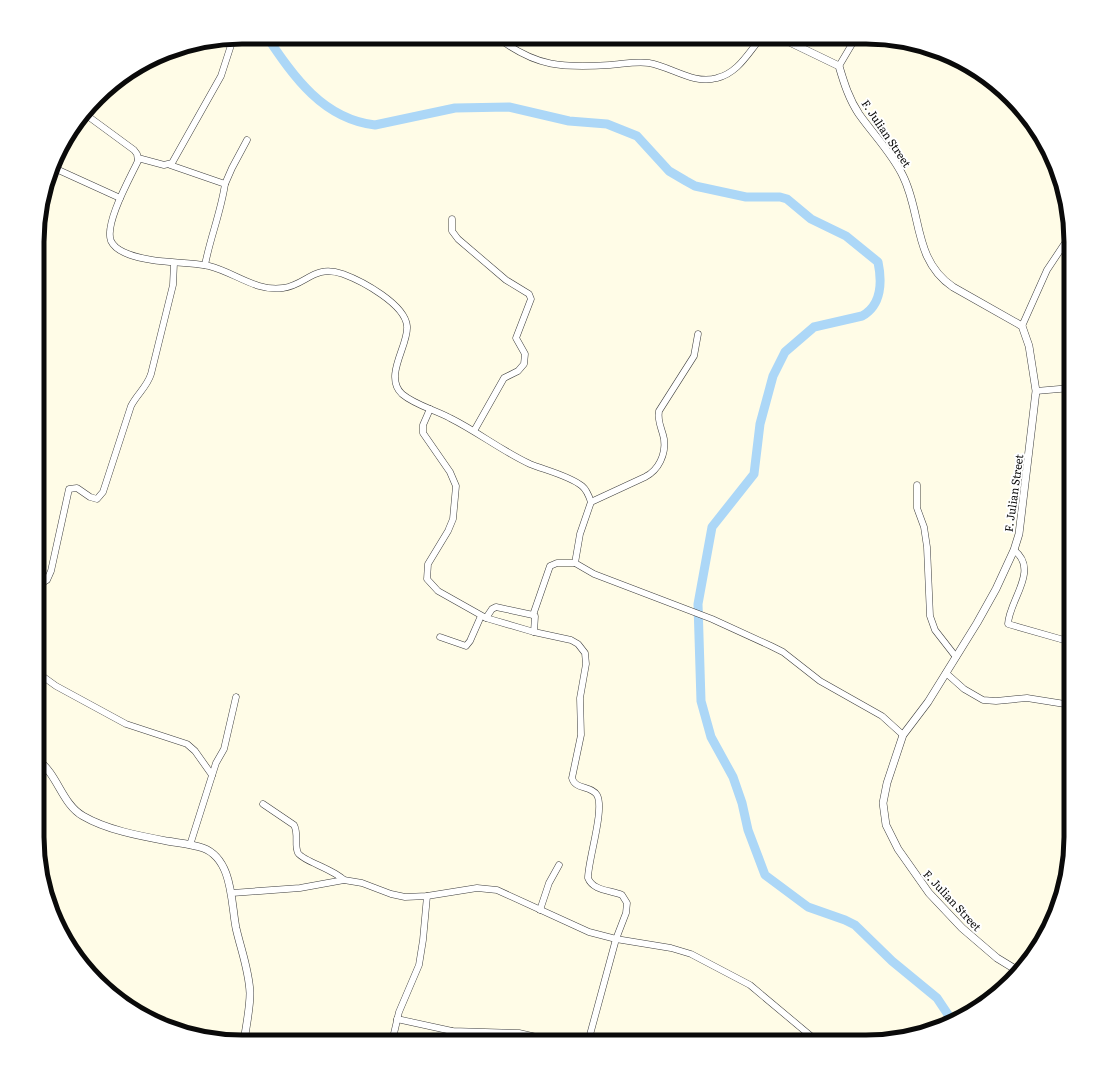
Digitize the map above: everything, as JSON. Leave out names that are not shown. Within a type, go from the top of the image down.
[{"type":"street","points":[[170,165],[217,82],[227,61],[232,44]]},
{"type":"street","points":[[507,44],[520,53],[549,64],[573,66],[650,63],[708,80],[718,78],[731,72],[756,44]]},
{"type":"street","points":[[794,44],[839,66],[852,44]]},
{"type":"street","name":"F. Julian Street","points":[[839,66],[853,105],[903,177],[920,239],[928,260],[937,275],[953,287],[1022,326],[1029,346],[1036,391],[1019,534],[1014,550],[996,589],[956,658],[903,735],[887,783],[883,803],[886,825],[898,849],[929,893],[962,928],[997,958],[1014,968]]},
{"type":"street","points":[[89,117],[134,150],[138,158],[138,162],[120,198],[111,230],[111,242],[115,246],[124,253],[137,257],[174,263],[205,265],[219,269],[258,285],[274,289],[290,287],[313,274],[332,271],[343,274],[375,291],[399,309],[406,323],[406,337],[396,366],[398,389],[410,399],[474,431],[513,456],[584,488],[591,502],[580,534],[575,562]]},
{"type":"street","points":[[205,265],[212,235],[222,207],[225,184],[247,140]]},
{"type":"street","points":[[138,158],[170,165],[225,184]]},
{"type":"street","points":[[58,170],[120,198]]},
{"type":"street","points":[[452,219],[452,231],[458,239],[506,280],[528,294],[531,299],[516,338],[525,354],[524,364],[518,371],[504,378],[474,431]]},
{"type":"street","points":[[1022,326],[1047,270],[1064,244]]},
{"type":"street","points":[[44,581],[51,571],[69,489],[77,488],[90,497],[97,499],[103,492],[131,406],[136,396],[146,385],[151,374],[173,285],[174,263]]},
{"type":"street","points":[[591,502],[652,473],[660,462],[664,446],[658,420],[659,411],[694,356],[698,334]]},
{"type":"street","points":[[1036,391],[1064,389]]},
{"type":"street","points":[[430,409],[423,425],[423,433],[454,479],[456,486],[453,519],[445,537],[428,564],[426,579],[438,591],[472,608],[484,617],[534,632],[571,640],[578,644],[585,653],[586,664],[580,698],[581,736],[572,778],[574,784],[594,791],[598,798],[597,825],[588,879],[597,887],[622,895],[627,903],[626,913],[616,939],[590,1035]]},
{"type":"street","points":[[917,485],[916,508],[924,527],[927,547],[930,616],[936,630],[956,658]]},
{"type":"street","points":[[1014,550],[1022,556],[1025,568],[1008,624],[1064,640]]},
{"type":"street","points":[[534,632],[535,616],[533,615],[550,566],[554,563],[575,562],[594,574],[756,638],[783,652],[820,682],[882,716],[903,735]]},
{"type":"street","points":[[440,637],[462,646],[467,645],[484,617],[492,609],[499,607],[533,615]]},
{"type":"street","points":[[946,674],[964,689],[982,700],[1027,698],[1064,704]]},
{"type":"street","points":[[44,677],[56,686],[126,724],[186,744],[195,751],[212,775]]},
{"type":"street","points":[[190,845],[217,760],[221,757],[224,749],[236,697]]},
{"type":"street","points":[[44,767],[53,777],[73,808],[85,818],[107,826],[144,836],[204,848],[214,856],[226,875],[232,893],[236,928],[246,962],[249,979],[249,1008],[245,1035]]},
{"type":"street","points":[[263,804],[294,825],[296,830],[297,848],[300,855],[334,872],[344,880]]},
{"type":"street","points":[[540,910],[549,883],[559,865]]},
{"type":"street","points":[[232,893],[300,888],[344,880],[362,883],[398,896],[427,896],[477,888],[492,888],[589,932],[616,939],[680,950],[705,961],[758,991],[810,1035]]},
{"type":"street","points":[[394,1035],[397,1020],[418,965],[423,940],[427,896]]},
{"type":"street","points":[[397,1020],[452,1031],[512,1033],[522,1035]]},
{"type":"street","points":[[451,1035],[452,1031]]},
{"type":"waterway","points":[[272,44],[299,81],[312,94],[325,105],[340,114],[357,121],[375,125],[455,108],[509,107],[569,121],[607,124],[637,136],[669,171],[695,186],[746,197],[780,197],[787,199],[811,219],[846,236],[878,262],[880,277],[879,292],[874,306],[869,311],[862,316],[814,327],[785,352],[773,376],[760,424],[754,474],[712,527],[698,604],[701,701],[711,737],[733,777],[742,803],[748,830],[765,875],[808,907],[855,925],[892,961],[937,998],[949,1017]]}]
